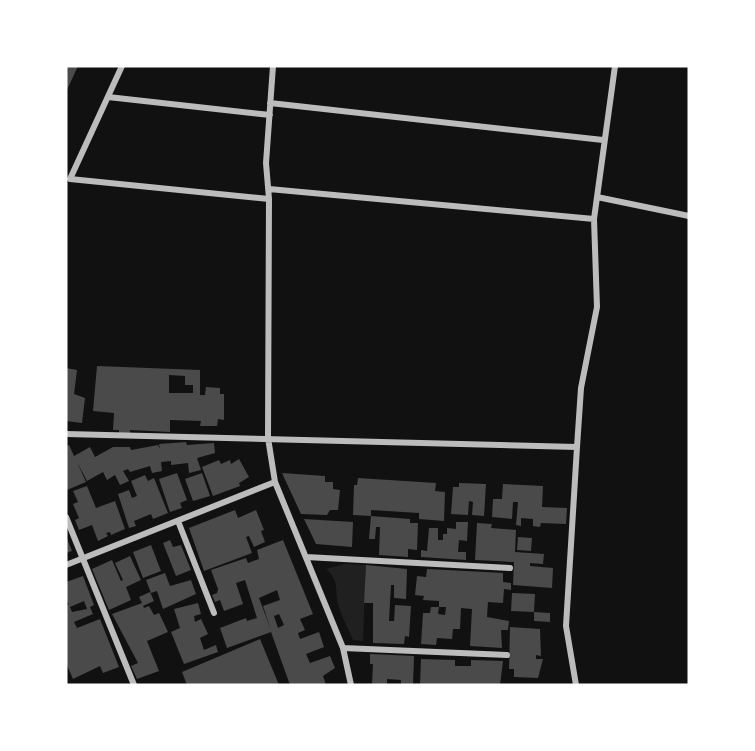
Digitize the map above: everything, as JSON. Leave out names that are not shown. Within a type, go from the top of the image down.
[{"type":"street","points":[[122,66],[70,179],[269,199]]},
{"type":"street","points":[[273,66],[266,163],[269,189],[268,438],[275,482],[344,648],[351,685]]},
{"type":"street","points":[[576,685],[567,626],[580,388],[597,308],[594,219],[603,140],[615,66]]},
{"type":"street","points":[[108,97],[270,115]]},
{"type":"street","points":[[270,103],[603,140]]},
{"type":"street","points":[[269,189],[594,219]]},
{"type":"street","points":[[597,197],[689,216]]},
{"type":"street","points":[[66,434],[146,438],[268,438],[577,447]]},
{"type":"street","points":[[66,566],[275,482]]},
{"type":"street","points":[[66,517],[133,685]]},
{"type":"street","points":[[178,521],[214,613]]},
{"type":"street","points":[[306,557],[510,568]]},
{"type":"street","points":[[344,648],[507,655]]},
{"type":"shaded area","points":[[344,564],[366,565],[363,641],[353,640],[340,609],[334,579],[326,569]]},
{"type":"building","points":[[66,66],[78,66],[66,92]]},
{"type":"building","points":[[97,366],[200,370],[200,395],[205,395],[206,387],[220,388],[220,394],[224,394],[224,420],[218,419],[217,426],[200,426],[201,421],[170,420],[170,432],[130,430],[130,434],[119,434],[119,430],[113,430],[114,413],[93,411]],"holes":[[[169,375],[185,376],[185,385],[193,385],[193,393],[169,393]]]},
{"type":"building","points":[[66,368],[77,370],[74,394],[85,398],[82,423],[66,421]]},
{"type":"building","points":[[186,442],[187,445],[214,443],[215,453],[197,458],[201,470],[189,473],[188,463],[171,465],[171,461],[161,462],[162,471],[152,473],[150,466],[130,472],[128,469],[123,471],[129,481],[120,485],[115,475],[107,480],[103,472],[87,481],[77,462],[86,482],[67,490],[66,488],[66,446],[69,445],[74,456],[90,447],[95,457],[113,447],[130,447],[131,450],[158,445],[160,449],[159,444]]},
{"type":"building","points":[[239,459],[249,477],[239,483],[240,486],[213,496],[202,467],[219,460],[221,464],[230,460],[231,464]]},
{"type":"building","points":[[177,473],[187,500],[180,503],[182,508],[170,512],[159,479]]},
{"type":"building","points":[[202,473],[210,496],[193,501],[185,479]]},
{"type":"building","points":[[282,473],[325,476],[325,482],[333,482],[333,489],[340,490],[338,510],[330,510],[327,515],[301,514]]},
{"type":"building","points":[[145,475],[148,481],[154,478],[168,513],[153,519],[151,514],[134,521],[136,526],[129,528],[118,494],[129,490],[132,498],[137,496],[131,481]]},
{"type":"building","points":[[358,478],[436,483],[435,491],[445,492],[444,521],[419,519],[419,513],[371,510],[371,516],[353,515],[354,485],[357,485]]},
{"type":"building","points":[[459,483],[486,484],[484,516],[472,515],[473,502],[469,501],[468,515],[451,514],[453,487],[459,487]]},
{"type":"building","points":[[503,484],[543,486],[542,507],[567,508],[566,524],[541,523],[540,527],[533,526],[533,519],[521,518],[521,526],[516,525],[518,502],[513,502],[512,519],[492,517],[493,499],[502,499]]},
{"type":"building","points":[[87,486],[96,508],[115,501],[125,529],[111,535],[110,532],[106,533],[108,536],[98,541],[92,525],[79,530],[75,520],[79,518],[73,504],[78,502],[73,491]]},
{"type":"building","points":[[235,510],[238,518],[256,510],[264,530],[261,531],[265,542],[254,547],[249,536],[246,537],[252,553],[204,571],[189,528]]},
{"type":"building","points":[[371,516],[410,519],[410,523],[418,523],[417,550],[408,549],[408,557],[379,555],[380,527],[376,527],[375,539],[369,539]]},
{"type":"building","points":[[304,519],[353,522],[352,547],[316,544]]},
{"type":"building","points":[[456,522],[468,522],[467,541],[459,540],[458,552],[466,552],[466,560],[421,557],[421,550],[427,551],[429,528],[438,528],[438,540],[443,540],[443,534],[447,534],[447,528],[456,529]]},
{"type":"building","points":[[477,523],[492,524],[491,528],[516,530],[515,552],[544,554],[543,564],[530,563],[530,566],[553,568],[552,588],[513,585],[514,562],[475,560]]},
{"type":"building","points":[[66,536],[72,551],[66,553]]},
{"type":"building","points":[[518,537],[532,538],[531,551],[517,550]]},
{"type":"building","points":[[170,540],[173,547],[181,545],[191,570],[176,576],[163,543]]},
{"type":"building","points":[[283,540],[313,614],[300,619],[305,630],[298,633],[300,639],[319,632],[324,647],[306,654],[310,663],[330,656],[335,668],[323,676],[326,685],[290,685],[271,632],[227,648],[220,628],[246,618],[247,621],[257,618],[245,580],[236,583],[243,604],[224,611],[220,600],[215,602],[212,595],[217,593],[218,589],[211,570],[246,558],[248,563],[259,559],[257,550]],"holes":[[[277,590],[280,600],[263,606],[271,630],[259,598]],[[279,614],[284,625],[278,628],[274,616]]]},
{"type":"building","points":[[151,545],[161,571],[143,578],[133,552]]},
{"type":"building","points":[[130,556],[141,580],[126,587],[131,600],[109,610],[92,569],[112,560],[121,581],[123,580],[115,563]]},
{"type":"building","points":[[366,565],[407,569],[406,599],[394,598],[394,585],[391,585],[389,621],[394,621],[395,605],[411,606],[409,637],[405,636],[404,644],[373,643],[373,603],[364,603]]},
{"type":"building","points":[[427,569],[503,573],[503,582],[511,583],[511,590],[504,589],[503,603],[488,602],[487,617],[509,621],[508,630],[501,630],[502,648],[470,646],[472,609],[461,608],[460,629],[453,629],[452,639],[437,638],[436,645],[421,644],[423,613],[430,613],[431,607],[439,607],[439,601],[423,600],[424,596],[415,595],[417,576],[426,577]],"holes":[[[439,607],[446,607],[445,615],[438,614]]]},
{"type":"building","points":[[165,573],[170,586],[191,580],[196,594],[163,609],[157,591],[151,593],[146,580]]},
{"type":"building","points":[[83,576],[94,605],[90,607],[93,614],[74,622],[77,628],[100,619],[119,667],[103,673],[100,666],[73,679],[66,663],[66,605],[69,604],[66,601],[66,582]],"holes":[[[84,601],[87,609],[72,612],[70,607]]]},
{"type":"building","points":[[150,592],[154,601],[143,606],[144,608],[149,606],[154,615],[159,613],[168,632],[147,641],[159,671],[137,679],[131,666],[138,663],[112,614],[142,603],[139,597]]},
{"type":"building","points":[[512,593],[535,594],[534,612],[511,611]]},
{"type":"building","points":[[198,603],[201,614],[194,616],[195,622],[201,619],[208,634],[200,638],[204,650],[216,645],[218,652],[184,664],[171,632],[180,628],[174,609]]},
{"type":"building","points":[[534,612],[550,613],[550,622],[534,621]]},
{"type":"building","points":[[510,627],[540,629],[541,656],[536,655],[536,659],[543,659],[538,678],[514,677],[514,669],[509,669]]},
{"type":"building","points":[[260,639],[279,685],[187,685],[182,672]]},
{"type":"building","points":[[370,654],[414,656],[413,685],[401,685],[401,680],[387,679],[387,685],[372,685],[373,664],[370,664]]},
{"type":"building","points":[[421,659],[455,660],[455,666],[471,666],[471,660],[503,661],[500,685],[420,685]]}]
